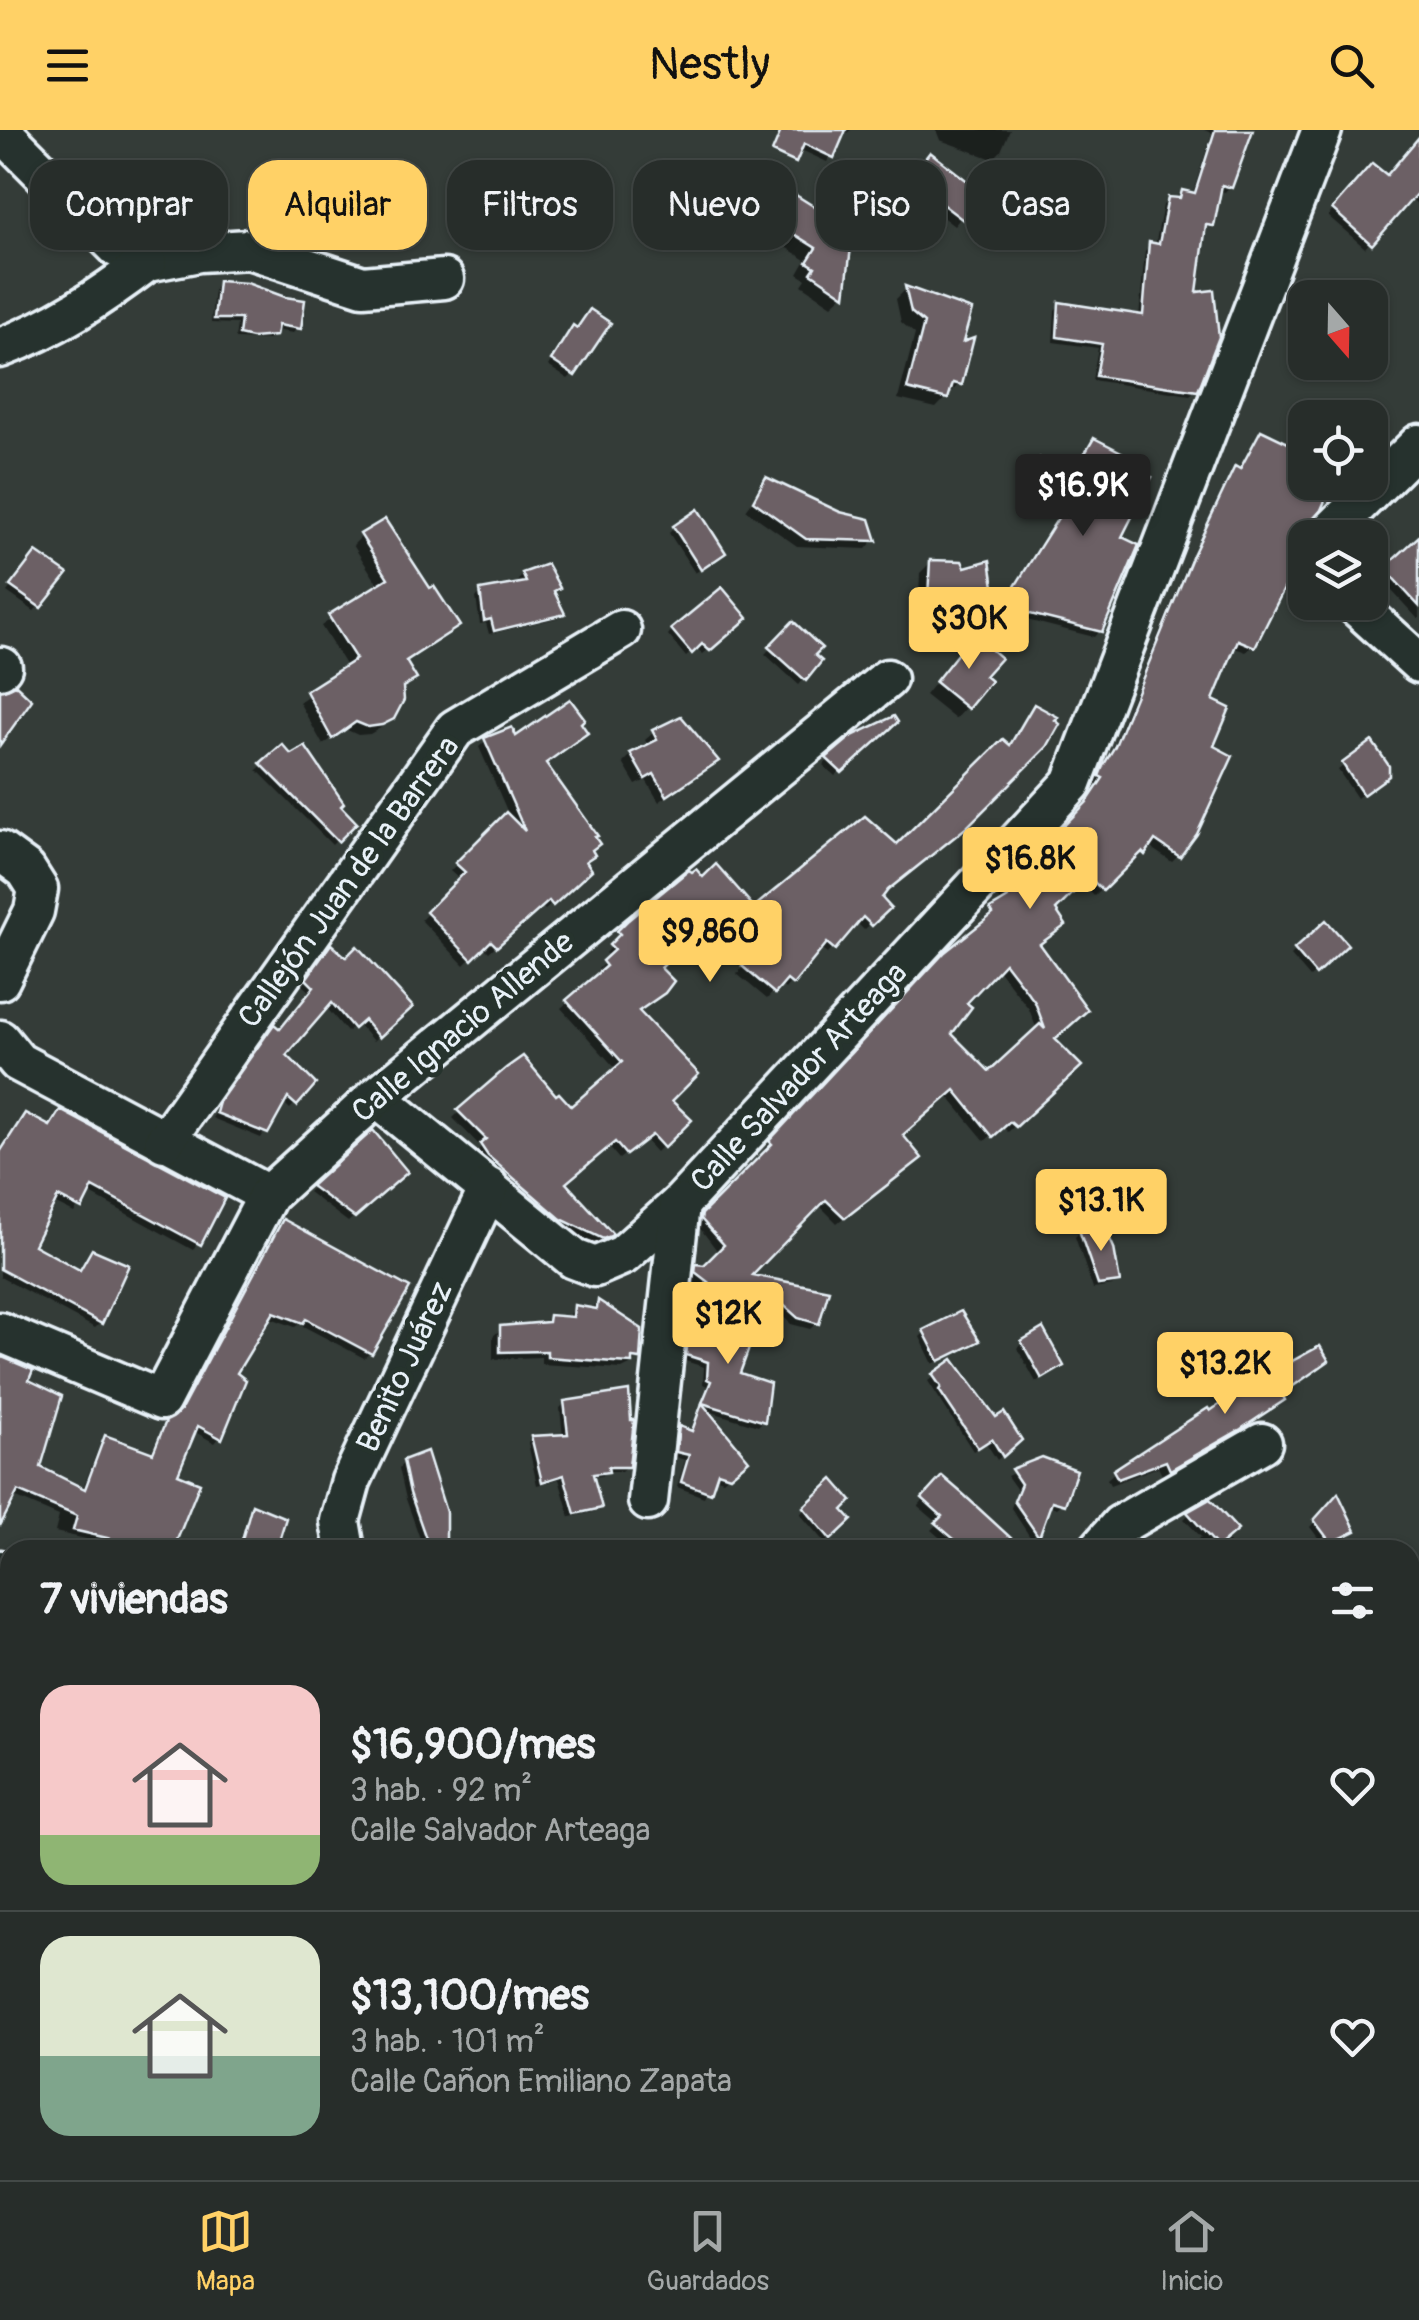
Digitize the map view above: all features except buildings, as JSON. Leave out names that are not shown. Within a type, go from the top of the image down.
[{"type":"street","points":[[0,130],[118,248],[147,262]]},
{"type":"street","name":"Calle Salvador Arteaga","points":[[376,1097],[574,1259],[595,1267],[623,1255],[680,1204],[1072,783],[1322,130]]},
{"type":"street","points":[[0,348],[40,333],[106,293],[147,262],[199,252],[249,249],[363,286],[444,279]]},
{"type":"street","points":[[1344,520],[1419,444]]},
{"type":"street","points":[[1372,620],[1419,663]]},
{"type":"street","name":"Callejón Juan de la Barrera","points":[[164,1142],[455,730],[622,630]]},
{"type":"street","name":"Calle Ignacio Allende","points":[[0,1332],[162,1400],[268,1195],[376,1097],[887,678]]},
{"type":"street","points":[[0,851],[26,870],[38,889],[34,911],[0,980]]},
{"type":"street","points":[[0,1040],[18,1062],[268,1195]]},
{"type":"street","name":"Benito Juárez","points":[[343,1540],[340,1521],[352,1481],[489,1188]]},
{"type":"street","points":[[648,1501],[680,1204]]},
{"type":"street","points":[[1107,1540],[1120,1525],[1262,1443]]}]
